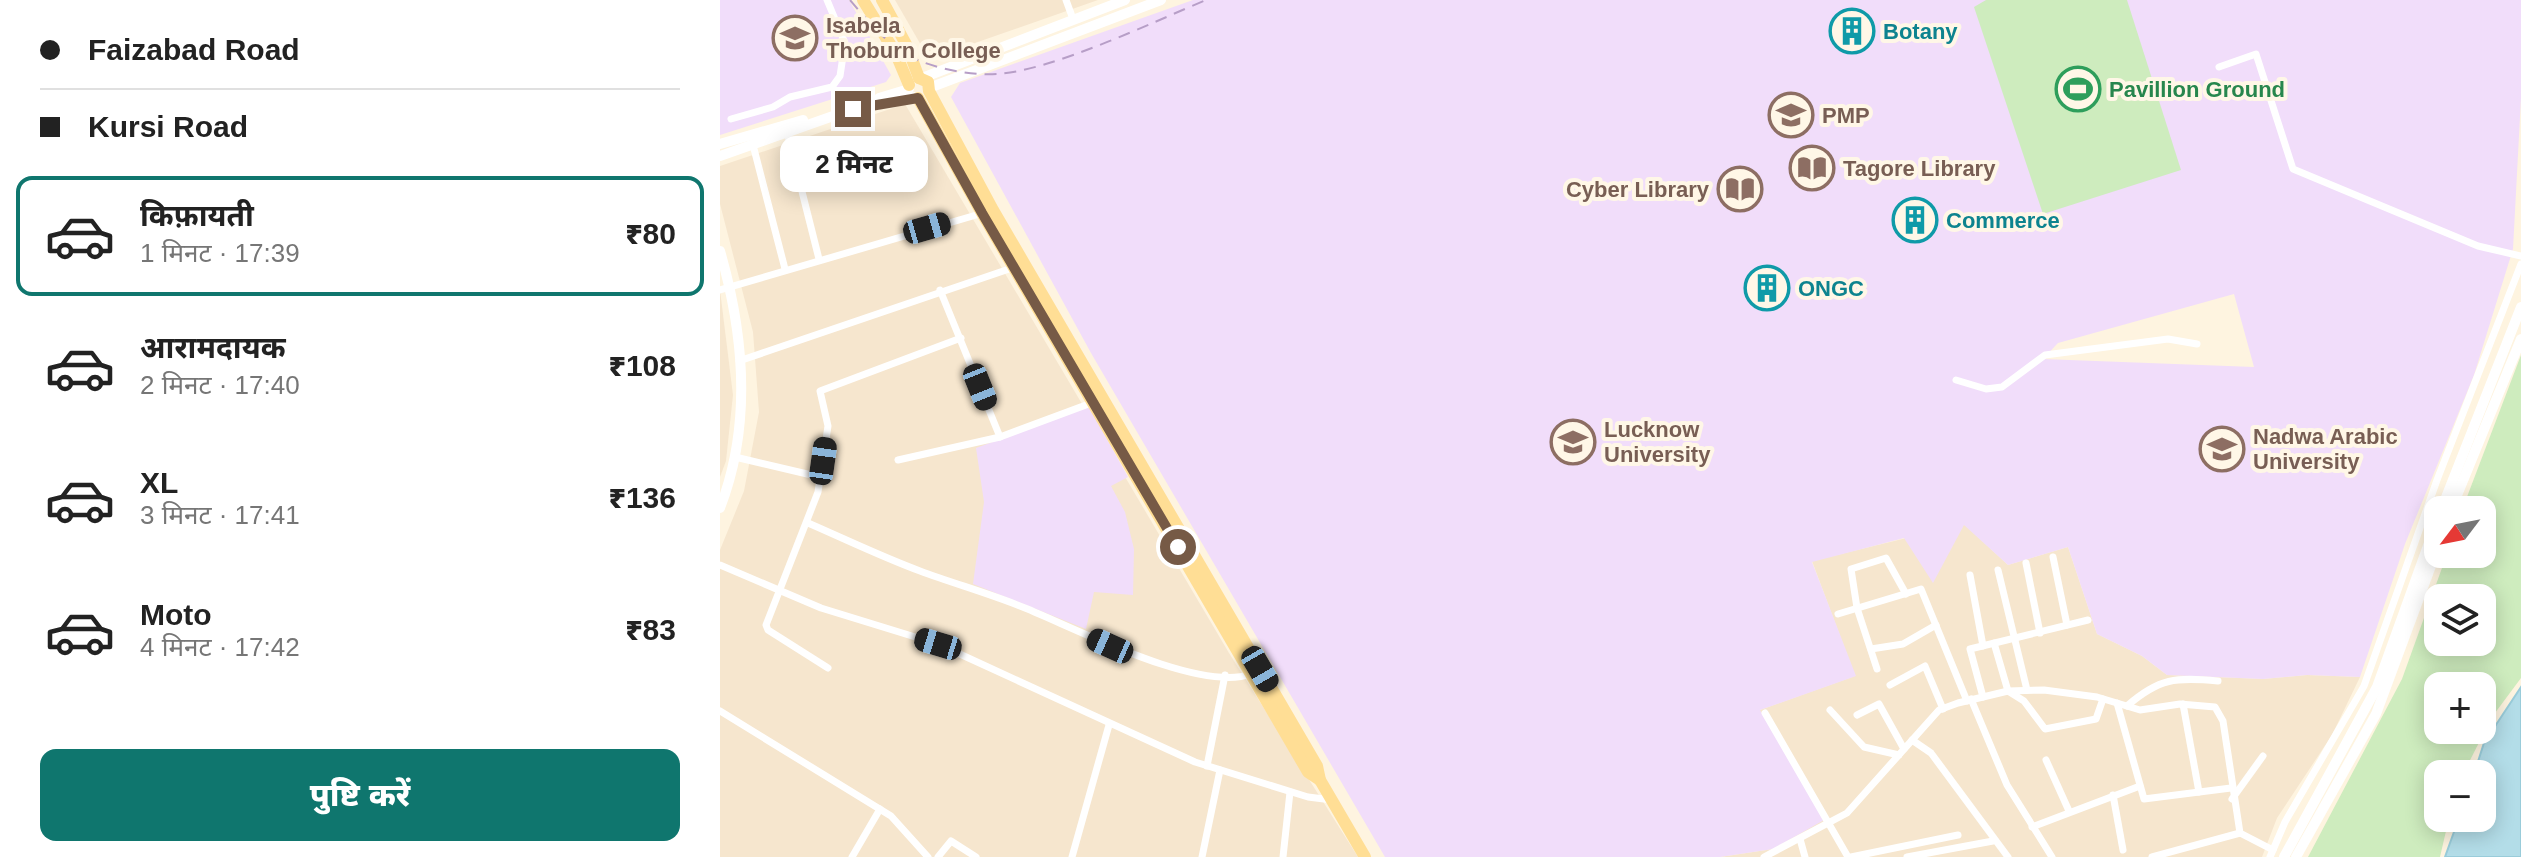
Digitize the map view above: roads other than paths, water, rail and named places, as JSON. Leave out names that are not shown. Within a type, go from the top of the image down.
[{"type":"main road","points":[[863,0],[919,88],[1255,671],[1317,766],[1320,780],[1365,857]]},
{"type":"main road","points":[[882,0],[907,46],[919,88]]},
{"type":"main road","points":[[720,144],[919,88],[1073,19],[1125,0]]},
{"type":"main road","points":[[720,156],[1161,0]]},
{"type":"main road","points":[[720,251],[739,361],[742,400],[735,457],[720,508]]},
{"type":"main road","points":[[2447,496],[2521,307]]},
{"type":"main road","points":[[2457,496],[2521,339]]},
{"type":"main road","points":[[2284,857],[2377,687],[2424,557]]},
{"type":"main road","points":[[2296,857],[2376,714],[2430,568]]},
{"type":"street","points":[[731,119],[773,107],[790,97],[832,87],[840,76],[845,43],[827,0]]},
{"type":"street","points":[[1066,0],[1073,19]]},
{"type":"street","points":[[2219,67],[2256,54],[2293,169],[2478,246],[2521,256]]},
{"type":"street","points":[[787,132],[819,259]]},
{"type":"street","points":[[753,145],[785,269]]},
{"type":"street","points":[[724,288],[988,212]]},
{"type":"street","points":[[1764,857],[1847,813],[1943,709],[2008,691],[2027,690],[2103,699],[2140,710],[2183,704],[2215,707],[2223,721],[2232,799],[2240,833],[2271,854],[2285,822],[2364,686],[2437,480],[2521,264]]},
{"type":"street","points":[[739,361],[1019,265]]},
{"type":"street","points":[[940,290],[1000,437]]},
{"type":"street","points":[[828,668],[768,630],[766,625],[808,523],[820,477],[828,426],[820,391],[961,338]]},
{"type":"street","points":[[1956,380],[1986,389],[2002,387],[2045,355],[2168,339],[2197,344]]},
{"type":"street","points":[[898,460],[1000,437],[1098,400]]},
{"type":"street","points":[[735,457],[820,477]]},
{"type":"street","points":[[808,523],[917,570],[1023,607],[1139,659],[1242,677],[1255,671]]},
{"type":"street","points":[[2053,557],[2067,625]]},
{"type":"street","points":[[1877,669],[1857,608],[1851,569],[1886,558],[1906,594]]},
{"type":"street","points":[[2026,563],[2040,633]]},
{"type":"street","points":[[720,565],[781,593],[938,644],[1109,725],[1207,766],[1290,792],[1332,800]]},
{"type":"street","points":[[1998,570],[2027,690]]},
{"type":"street","points":[[1970,575],[1983,646]]},
{"type":"street","points":[[1838,614],[1921,589],[2007,785],[2052,857]]},
{"type":"street","points":[[1983,697],[1970,649],[2088,620]]},
{"type":"street","points":[[1871,649],[1903,644],[1936,625]]},
{"type":"street","points":[[1994,643],[2008,691],[2024,701],[2045,729],[2096,719],[2103,699]]},
{"type":"street","points":[[1890,685],[1925,666],[1943,709]]},
{"type":"street","points":[[1207,766],[1225,675]]},
{"type":"street","points":[[2127,706],[2151,685],[2183,678],[2218,681]]},
{"type":"street","points":[[2117,703],[2144,799],[2231,788]]},
{"type":"street","points":[[1857,715],[1879,704],[1901,752]]},
{"type":"street","points":[[2183,704],[2199,792]]},
{"type":"street","points":[[1830,710],[1864,747],[1901,752]]},
{"type":"street","points":[[720,711],[880,809],[914,838],[928,857]]},
{"type":"street","points":[[1765,713],[1849,857],[1958,835]]},
{"type":"street","points":[[1073,857],[1109,725]]},
{"type":"street","points":[[1912,740],[1931,753],[1963,793],[1993,841],[2008,857]]},
{"type":"street","points":[[2232,799],[2263,756]]},
{"type":"street","points":[[2046,760],[2069,811]]},
{"type":"street","points":[[1202,857],[1220,770]]},
{"type":"street","points":[[2032,827],[2140,786]]},
{"type":"street","points":[[1283,857],[1290,792]]},
{"type":"street","points":[[2113,795],[2123,850]]},
{"type":"street","points":[[852,857],[880,809]]},
{"type":"street","points":[[2152,857],[2240,833]]},
{"type":"street","points":[[1800,839],[1805,857]]},
{"type":"street","points":[[938,857],[951,841],[976,857]]},
{"type":"street","points":[[1907,857],[1993,841]]},
{"type":"water","points":[[2521,687],[2521,857],[2445,857],[2454,832],[2496,832],[2496,760],[2479,760],[2484,744],[2496,744],[2496,725]]},
{"type":"railway","points":[[850,0],[883,37],[907,55],[939,67],[986,74],[1019,71],[1073,55],[1206,0]]},
{"type":"place","name":"Botany","points":[[1852,31]]},
{"type":"place","name":"Isabela Thoburn College","points":[[795,38]]},
{"type":"place","name":"Pavillion Ground","points":[[2078,89]]},
{"type":"place","name":"PMP","points":[[1791,115]]},
{"type":"place","name":"Tagore Library","points":[[1812,168]]},
{"type":"place","name":"Cyber Library","points":[[1740,189]]},
{"type":"place","name":"Commerce","points":[[1915,220]]},
{"type":"place","name":"ONGC","points":[[1767,288]]},
{"type":"place","name":"Lucknow University","points":[[1573,442]]},
{"type":"place","name":"Nadwa Arabic University","points":[[2222,449]]}]
